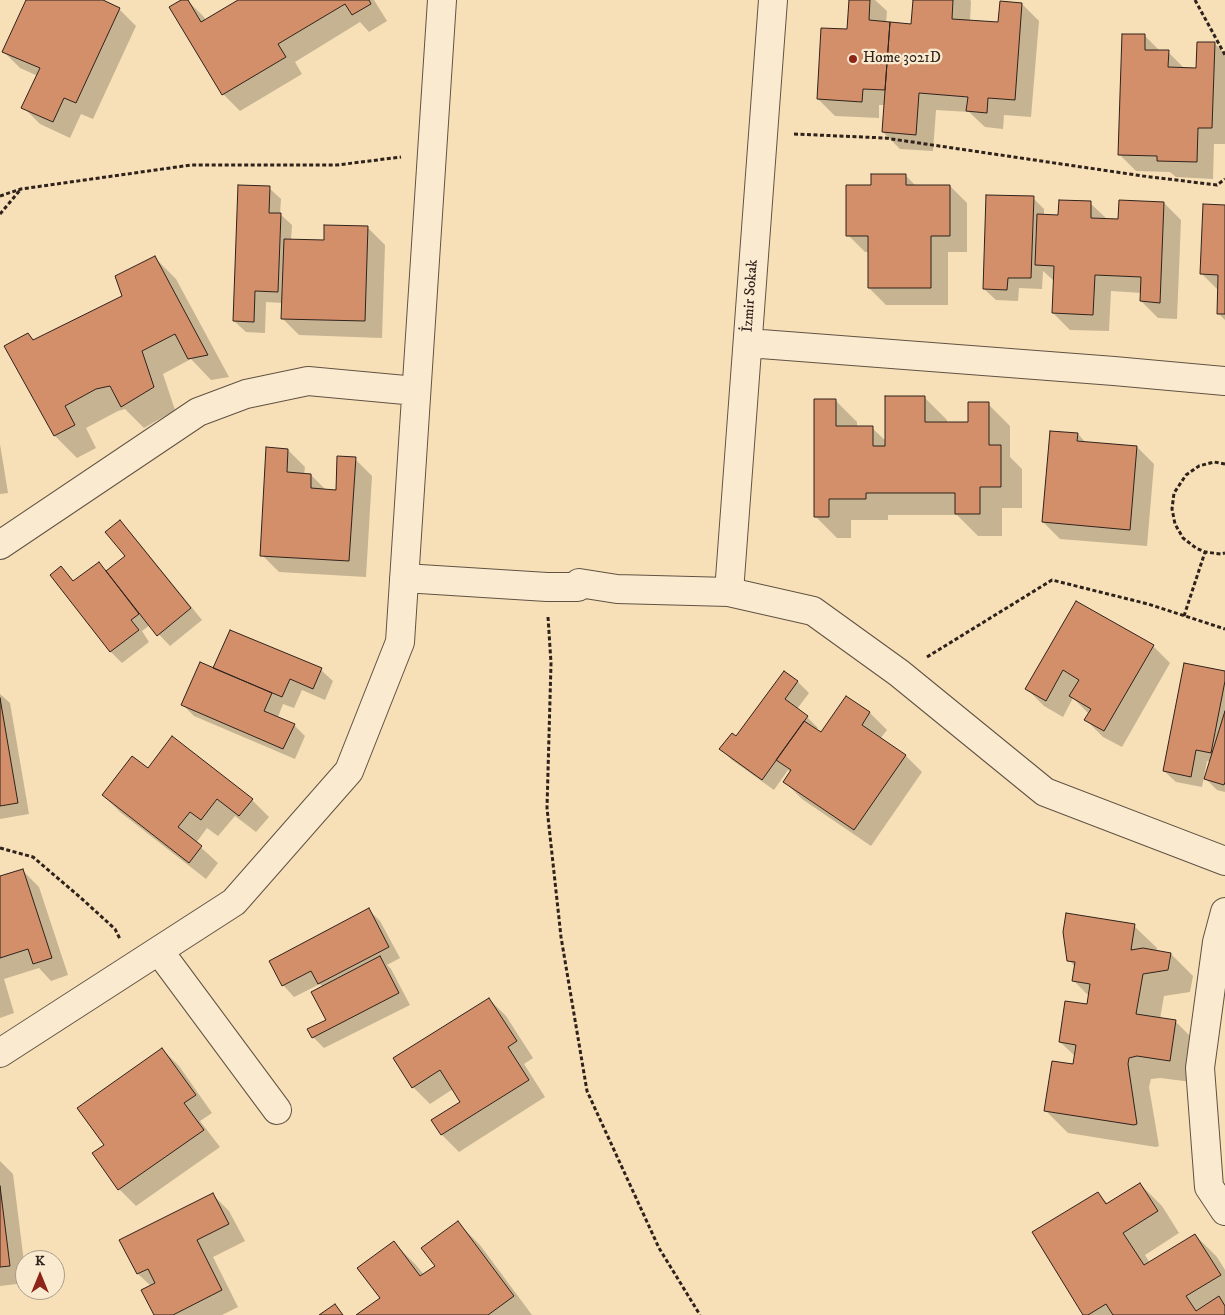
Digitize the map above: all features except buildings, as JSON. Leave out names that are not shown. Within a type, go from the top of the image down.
[{"type":"street","points":[[0,1053],[234,902],[349,771],[400,642],[442,0]]},
{"type":"street","name":"İzmir Sokak","points":[[729,592],[774,0]]},
{"type":"street","points":[[748,343],[1225,381]]},
{"type":"street","points":[[0,545],[198,412],[246,394],[308,381],[416,391]]},
{"type":"street","points":[[404,578],[547,587],[578,587],[579,584],[617,589],[729,592],[813,611],[899,674],[1045,792],[1225,861]]},
{"type":"street","points":[[1225,912],[1217,942],[1200,1068],[1210,1187],[1225,1211]]},
{"type":"street","points":[[159,950],[277,1110]]},
{"type":"path","points":[[1195,0],[1225,54]]},
{"type":"path","points":[[764,133],[885,138],[1217,185],[1225,179]]},
{"type":"path","points":[[0,196],[22,189],[191,165],[337,165],[432,153]]},
{"type":"path","points":[[0,214],[22,189]]},
{"type":"path","points":[[1225,464],[1214,462],[1199,466],[1186,475],[1174,493],[1172,508],[1175,524],[1183,538],[1196,548],[1206,552],[1222,554],[1225,552]]},
{"type":"path","points":[[1184,616],[1206,552]]},
{"type":"path","points":[[899,674],[1052,580],[1148,604],[1225,629]]},
{"type":"path","points":[[547,587],[551,663],[547,808],[561,937],[587,1091],[659,1248],[700,1315]]},
{"type":"path","points":[[0,848],[33,857],[81,898],[115,929],[133,967]]},
{"type":"place","name":"Home 3021D","points":[[853,59]]}]
